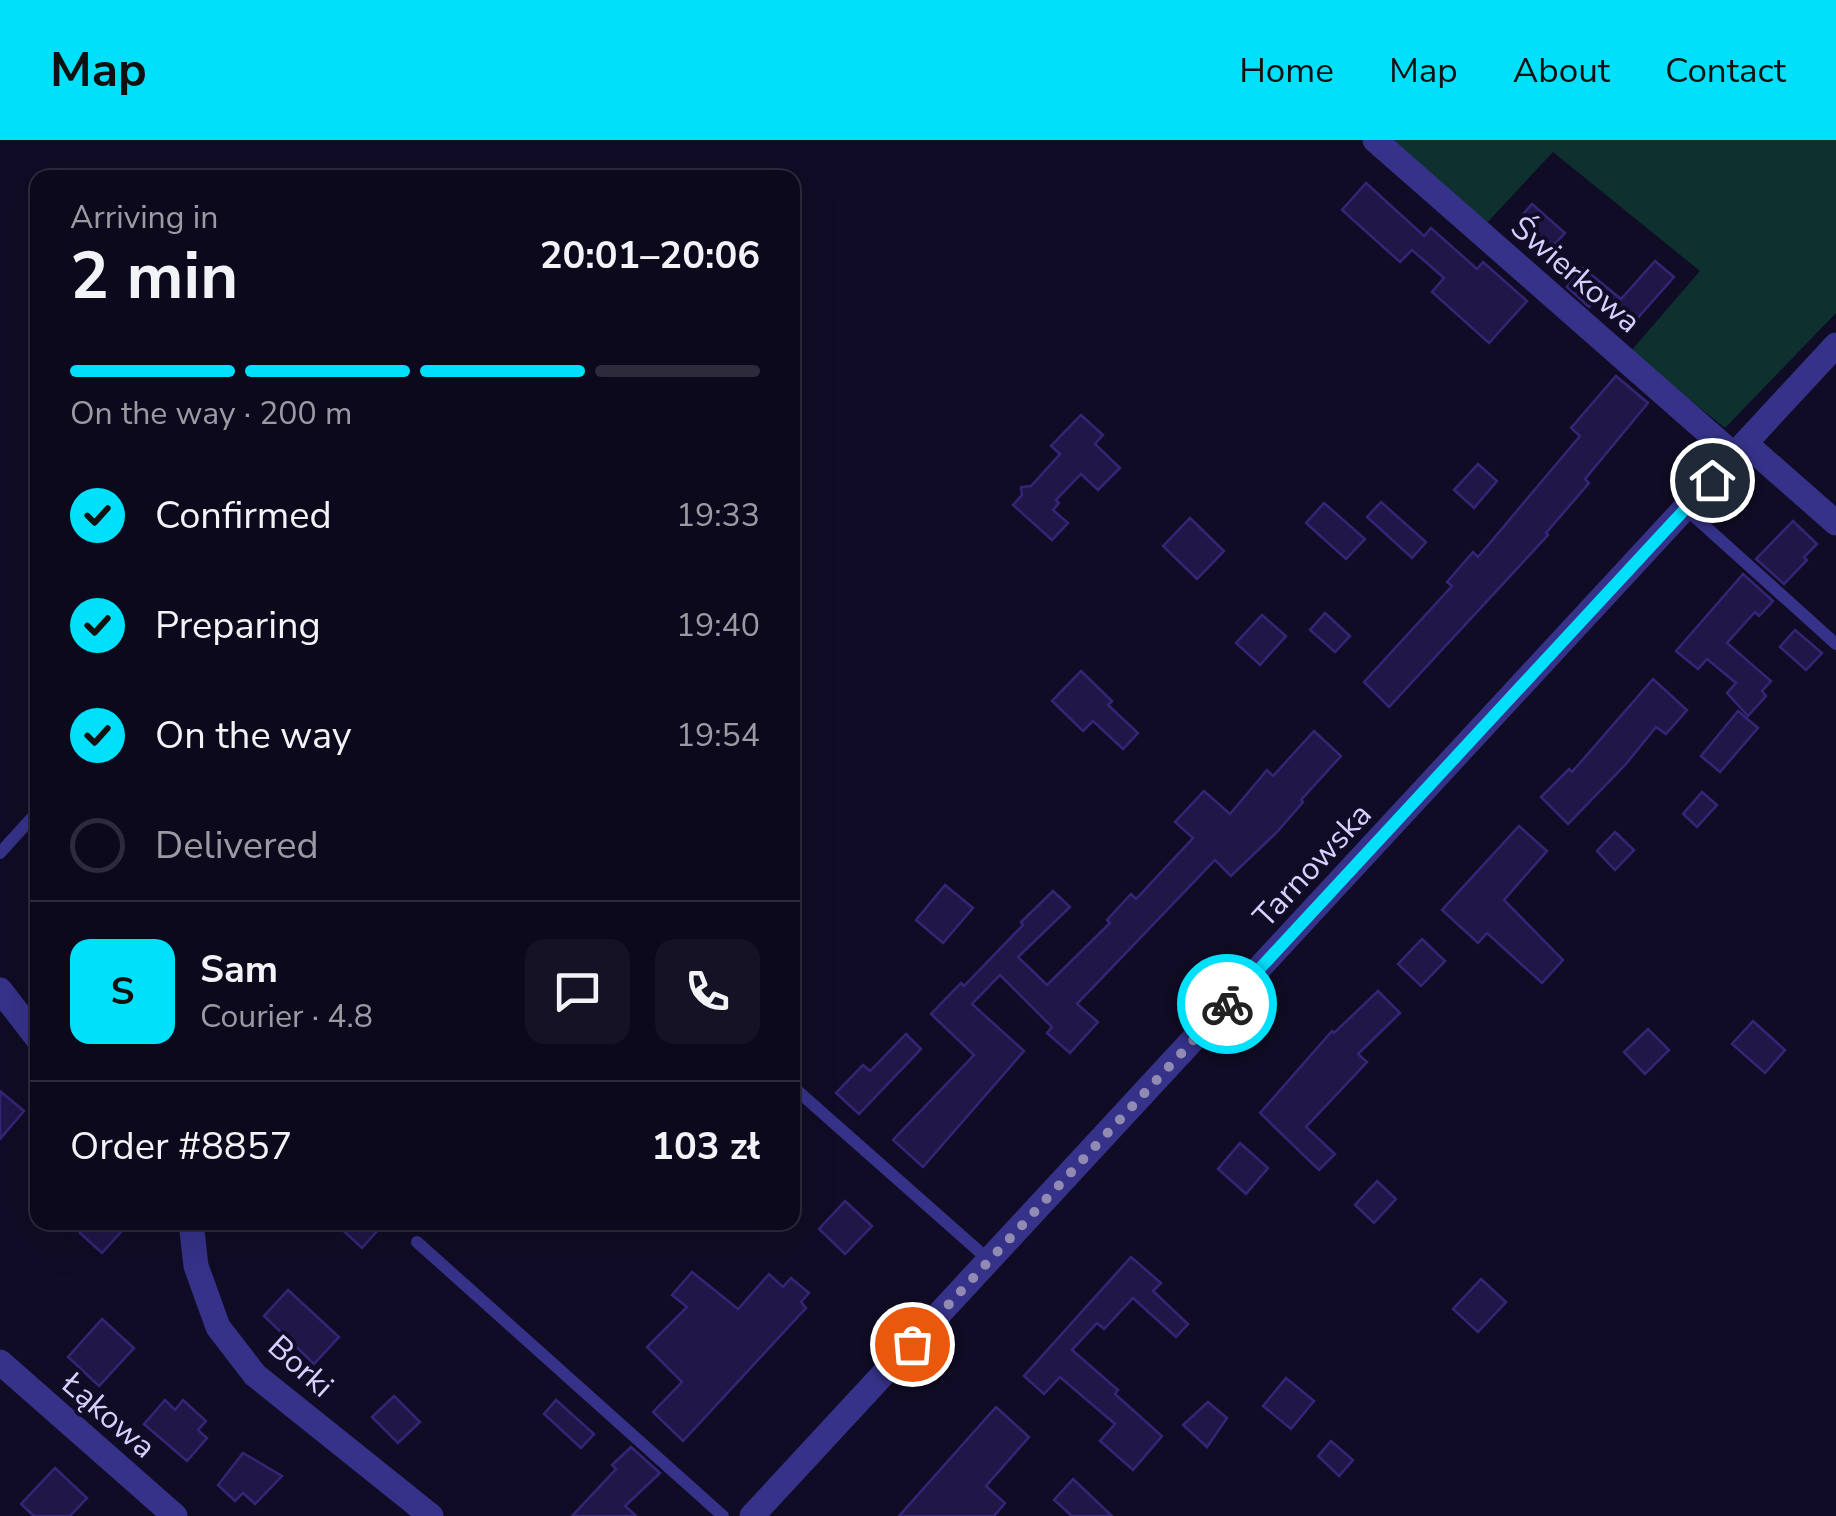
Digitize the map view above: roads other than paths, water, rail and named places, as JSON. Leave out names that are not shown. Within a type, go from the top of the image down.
[{"type":"street","name":"Świerkowa","points":[[1375,140],[1740,450],[1836,523]]},
{"type":"street","name":"Tarnowska","points":[[752,1516],[1836,345]]},
{"type":"street","points":[[0,990],[30,1029]]},
{"type":"street","name":"Borki","points":[[192,1230],[196,1266],[218,1327],[255,1374],[431,1516]]},
{"type":"street","name":"Łąkowa","points":[[0,1362],[175,1516]]},
{"type":"lane","points":[[1686,509],[1836,644]]},
{"type":"lane","points":[[0,854],[30,820]]},
{"type":"lane","points":[[800,1093],[990,1261]]},
{"type":"lane","points":[[416,1242],[723,1516]]}]
